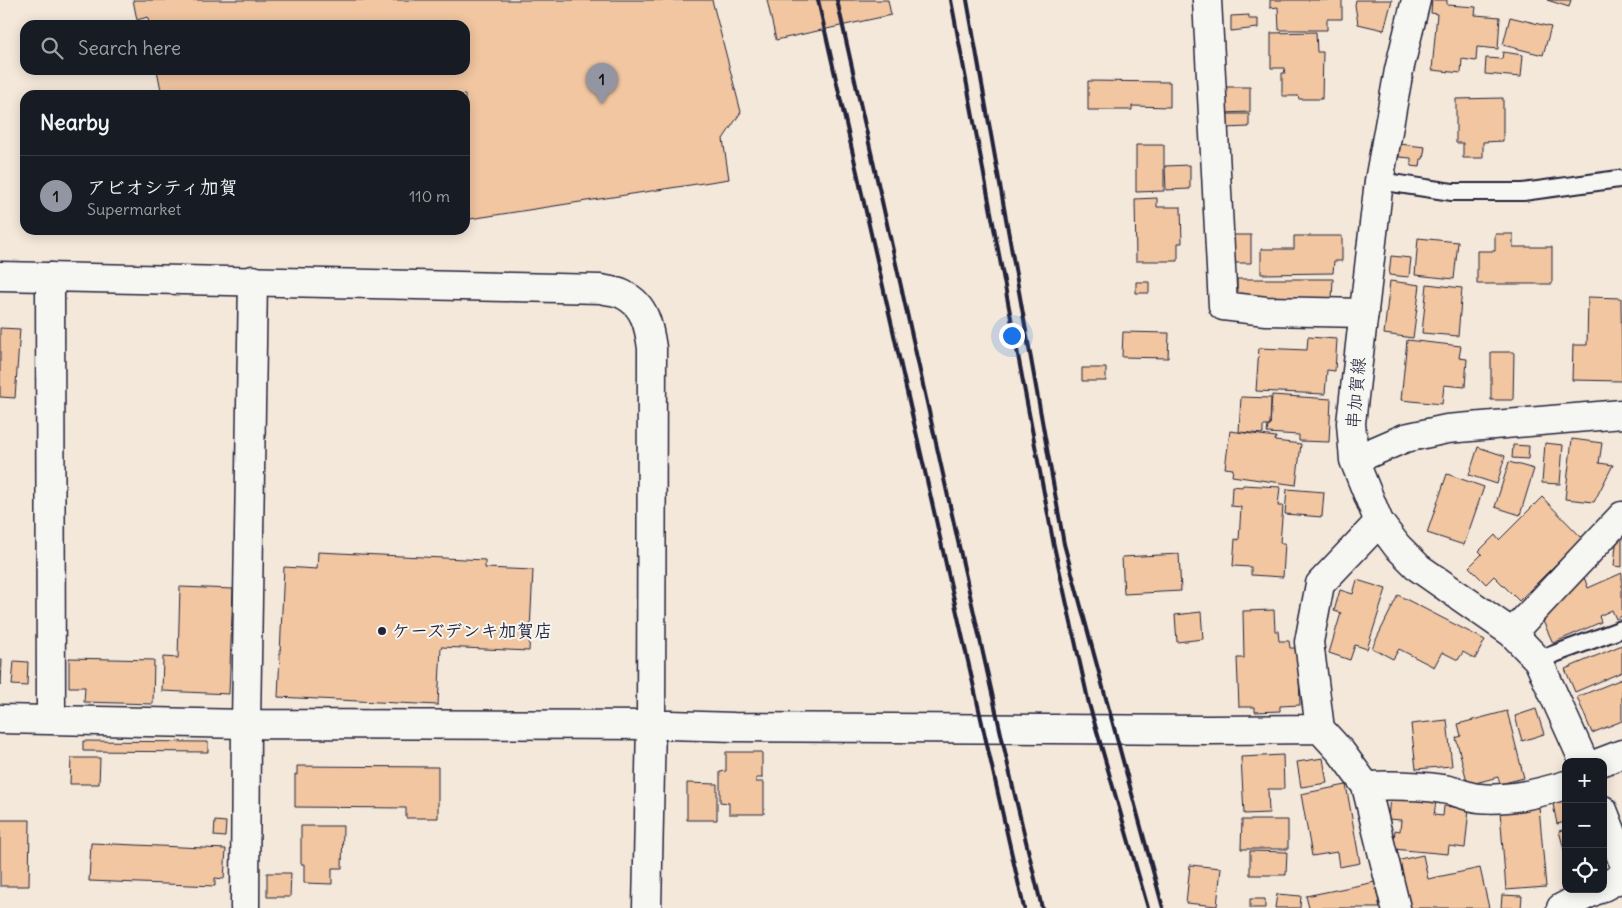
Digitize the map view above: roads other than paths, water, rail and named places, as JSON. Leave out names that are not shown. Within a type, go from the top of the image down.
[{"type":"street","points":[[1207,0],[1223,306],[1266,311],[1364,313]]},
{"type":"street","name":"串加賀線","points":[[1416,0],[1400,70],[1379,181],[1351,423],[1354,460],[1380,522],[1397,546],[1419,568],[1512,633],[1538,660],[1582,758]]},
{"type":"street","points":[[0,276],[601,289],[624,294],[638,305],[648,323],[652,348],[651,725],[648,908]]},
{"type":"street","points":[[50,277],[51,720]]},
{"type":"street","points":[[245,908],[253,280]]},
{"type":"street","points":[[1354,460],[1405,438],[1447,428],[1622,414]]},
{"type":"street","points":[[1512,633],[1622,516]]},
{"type":"street","points":[[1380,522],[1320,584],[1308,642],[1320,729],[1341,752],[1366,786],[1396,908]]},
{"type":"street","points":[[0,719],[246,724],[651,725],[1200,730],[1320,729]]},
{"type":"street","points":[[1607,760],[1622,754]]},
{"type":"street","points":[[1366,786],[1423,786],[1479,798],[1495,798],[1542,792],[1562,786]]},
{"type":"street","points":[[1607,820],[1622,859]]},
{"type":"street","points":[[1607,885],[1622,877]]},
{"type":"street","points":[[1561,908],[1590,893]]},
{"type":"lane","points":[[1379,181],[1452,192],[1523,192],[1619,179]]},
{"type":"lane","points":[[1538,660],[1622,629]]},
{"type":"railway","points":[[818,0],[1024,908]]},
{"type":"railway","points":[[837,0],[1012,783],[1042,908]]},
{"type":"railway","points":[[951,0],[1054,546],[1089,704],[1148,908]]},
{"type":"railway","points":[[967,0],[1064,544],[1163,908]]},
{"type":"place","name":"アビオシティ加賀","points":[[602,104]]},
{"type":"place","name":"ケーズデンキ加賀店","points":[[382,631]]}]
